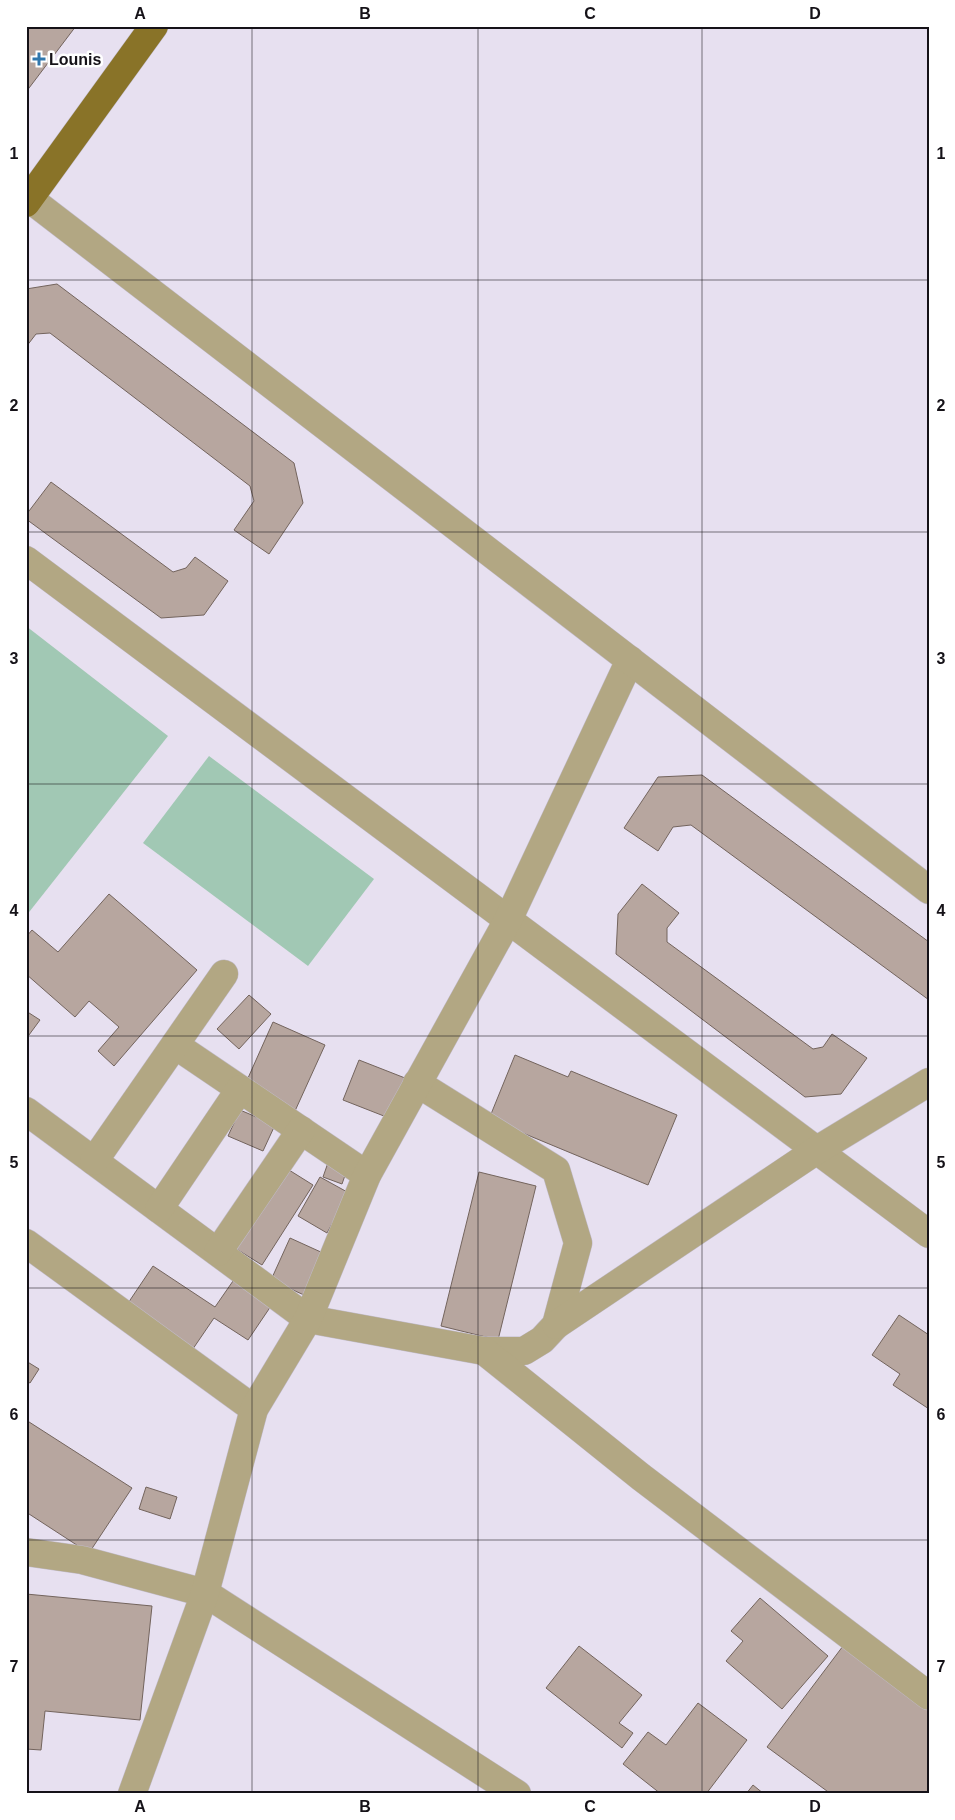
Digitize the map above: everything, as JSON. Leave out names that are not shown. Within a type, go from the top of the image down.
[{"type":"main road","points":[[27,199],[154,26]]},
{"type":"street","points":[[27,199],[929,890]]},
{"type":"street","points":[[26,560],[929,1234]]},
{"type":"street","points":[[132,1794],[205,1594],[254,1409],[308,1319],[367,1174],[508,920],[630,660]]},
{"type":"street","points":[[94,1161],[224,974]]},
{"type":"street","points":[[175,1045],[367,1174]]},
{"type":"street","points":[[26,1111],[308,1319],[484,1351],[524,1351],[542,1340],[556,1325],[816,1150],[929,1082]]},
{"type":"street","points":[[417,1084],[556,1170],[578,1243],[556,1325]]},
{"type":"street","points":[[159,1209],[240,1089]]},
{"type":"street","points":[[218,1252],[302,1130]]},
{"type":"street","points":[[26,1243],[254,1409]]},
{"type":"street","points":[[484,1351],[641,1477],[929,1696]]},
{"type":"street","points":[[26,1552],[82,1560],[205,1594],[517,1794]]},
{"type":"green space","points":[[26,626],[168,736],[26,916]]},
{"type":"green space","points":[[209,756],[374,879],[308,966],[143,843]]},
{"type":"building","name":"Lounis","points":[[26,26],[76,26],[26,92]]},
{"type":"building","points":[[57,284],[294,463],[303,503],[269,554],[234,530],[254,501],[250,486],[50,333],[36,334],[26,347],[26,289]]},
{"type":"building","points":[[51,482],[173,572],[186,568],[195,557],[228,581],[204,615],[161,618],[26,519],[26,515]]},
{"type":"building","points":[[702,775],[929,942],[929,1000],[691,825],[673,827],[658,851],[624,828],[658,777]]},
{"type":"building","points":[[642,884],[679,913],[667,928],[667,942],[813,1049],[823,1047],[832,1034],[867,1058],[841,1094],[805,1097],[616,954],[618,914]]},
{"type":"building","points":[[109,894],[197,970],[114,1066],[98,1051],[119,1027],[89,1001],[75,1017],[26,974],[26,937],[32,930],[58,952]]},
{"type":"building","points":[[249,995],[271,1014],[239,1049],[217,1029]]},
{"type":"building","points":[[26,1011],[40,1020],[26,1039]]},
{"type":"building","points":[[273,1022],[325,1045],[295,1111],[244,1087]]},
{"type":"building","points":[[515,1055],[568,1077],[571,1071],[677,1115],[648,1185],[489,1119]]},
{"type":"building","points":[[359,1060],[405,1078],[389,1118],[343,1100]]},
{"type":"building","points":[[240,1110],[275,1125],[263,1151],[228,1136]]},
{"type":"building","points":[[330,1157],[349,1164],[342,1184],[323,1177]]},
{"type":"building","points":[[281,1165],[313,1185],[262,1265],[230,1245]]},
{"type":"building","points":[[479,1172],[536,1186],[498,1340],[441,1326]]},
{"type":"building","points":[[320,1177],[349,1193],[327,1233],[298,1216]]},
{"type":"building","points":[[290,1238],[334,1258],[315,1300],[271,1280]]},
{"type":"building","points":[[153,1266],[215,1307],[233,1281],[271,1306],[248,1340],[214,1318],[184,1362],[118,1318]]},
{"type":"building","points":[[899,1315],[929,1335],[929,1409],[893,1385],[900,1374],[872,1355]]},
{"type":"building","points":[[26,1361],[39,1369],[30,1383],[26,1381]]},
{"type":"building","points":[[26,1420],[132,1488],[89,1553],[26,1512]]},
{"type":"building","points":[[146,1487],[177,1497],[170,1519],[139,1509]]},
{"type":"building","points":[[26,1594],[152,1606],[140,1720],[45,1711],[41,1750],[26,1749]]},
{"type":"building","points":[[760,1598],[828,1656],[782,1709],[726,1661],[743,1641],[731,1631]]},
{"type":"building","points":[[579,1646],[642,1695],[619,1723],[633,1733],[622,1748],[546,1688]]},
{"type":"building","points":[[843,1646],[929,1710],[929,1794],[831,1794],[767,1747]]},
{"type":"building","points":[[698,1703],[747,1740],[706,1794],[661,1794],[623,1764],[648,1732],[666,1745]]},
{"type":"building","points":[[753,1785],[764,1794],[746,1794]]},
{"type":"place","name":"Lounis","points":[[39,59]]}]
